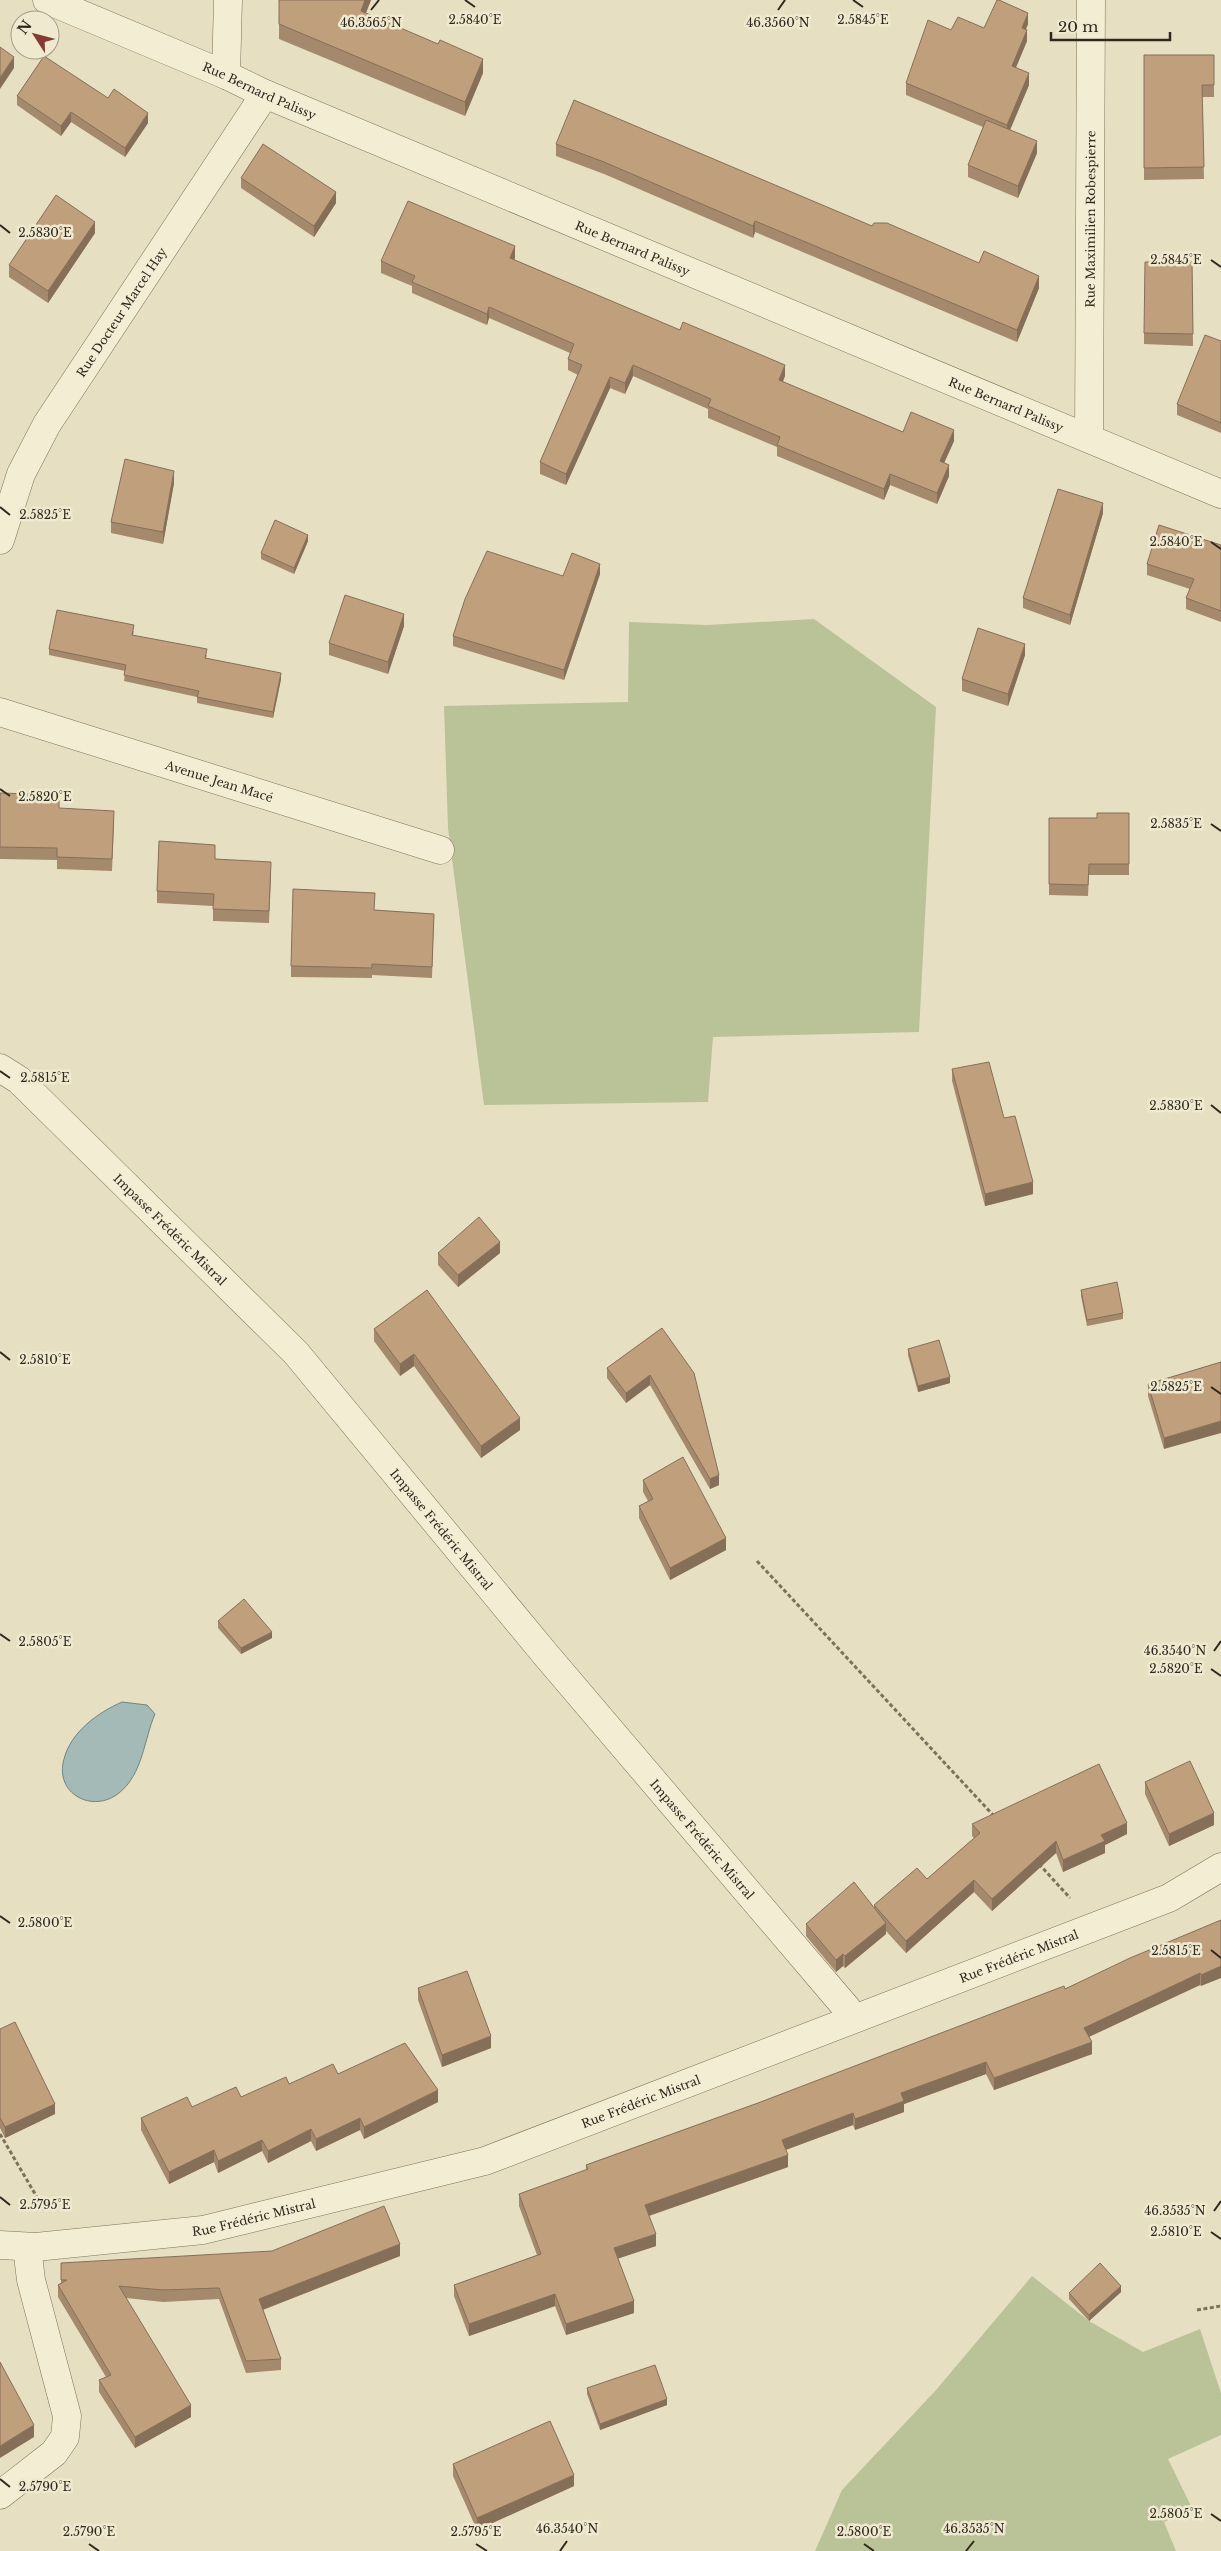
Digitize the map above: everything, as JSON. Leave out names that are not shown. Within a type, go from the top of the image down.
[{"type":"street","name":"Rue Bernard Palissy","points":[[47,0],[226,75],[264,94],[1221,494]]},
{"type":"street","points":[[226,75],[228,0]]},
{"type":"street","name":"Rue Maximilien Robespierre","points":[[1090,438],[1091,0]]},
{"type":"street","name":"Rue Docteur Marcel Hay","points":[[0,540],[21,474],[48,424],[264,94]]},
{"type":"street","name":"Avenue Jean Macé","points":[[0,712],[440,850]]},
{"type":"street","name":"Impasse Frédéric Mistral","points":[[0,1068],[19,1080],[296,1353],[552,1663],[855,2018]]},
{"type":"street","name":"Rue Frédéric Mistral","points":[[0,2245],[42,2246],[203,2230],[485,2161],[1168,1898],[1221,1867]]},
{"type":"street","points":[[0,2495],[54,2453],[65,2438],[67,2416],[31,2280],[42,2246]]},
{"type":"path","points":[[758,1561],[994,1816]]},
{"type":"path","points":[[1035,1860],[1096,1926]]},
{"type":"path","points":[[0,2134],[43,2208],[42,2246]]},
{"type":"path","points":[[1197,2310],[1221,2306]]},
{"type":"green space","points":[[814,619],[936,707],[919,1032],[713,1037],[708,1102],[484,1105],[448,828],[444,706],[628,702],[629,622],[707,625]]},
{"type":"green space","points":[[1032,2276],[1089,2321],[1143,2352],[1200,2329],[1221,2393],[1221,2435],[1168,2459],[1192,2508],[1164,2522],[1176,2551],[815,2551],[842,2490],[936,2390]]},
{"type":"water","points":[[122,1702],[147,1705],[155,1714],[138,1766],[127,1785],[109,1799],[88,1801],[78,1797],[70,1791],[62,1771],[67,1749],[72,1740],[86,1725],[103,1712]]},
{"type":"building","points":[[279,0],[365,0],[361,11],[438,44],[440,40],[483,59],[465,102],[279,24]]},
{"type":"building","points":[[997,0],[1028,13],[1022,28],[1027,30],[1012,66],[1029,73],[1007,125],[906,83],[928,20],[951,30],[958,17],[984,28]]},
{"type":"building","points":[[0,47],[10,54],[10,60],[12,60],[0,78]]},
{"type":"building","points":[[1144,55],[1214,55],[1214,85],[1202,85],[1204,167],[1144,168]]},
{"type":"building","points":[[41,60],[50,60],[108,98],[114,89],[148,113],[125,148],[71,112],[61,126],[17,96]]},
{"type":"building","points":[[574,100],[872,226],[874,223],[887,223],[979,263],[984,251],[1039,276],[1017,330],[755,221],[753,226],[604,162],[556,144]]},
{"type":"building","points":[[986,120],[1037,141],[1018,186],[968,165]]},
{"type":"building","points":[[263,144],[336,192],[314,226],[241,178]]},
{"type":"building","points":[[56,195],[95,222],[48,291],[9,265]]},
{"type":"building","points":[[408,201],[515,246],[510,258],[680,330],[683,322],[785,365],[779,380],[903,432],[911,412],[954,430],[940,461],[949,465],[937,493],[890,474],[884,489],[777,445],[780,437],[708,406],[711,399],[633,365],[625,383],[610,377],[566,474],[540,462],[582,365],[568,359],[574,344],[489,307],[487,314],[412,282],[415,276],[381,261]]},
{"type":"building","points":[[1145,262],[1192,262],[1193,334],[1144,333]]},
{"type":"building","points":[[1205,335],[1221,341],[1221,423],[1177,404]]},
{"type":"building","points":[[125,459],[174,471],[163,532],[111,522]]},
{"type":"building","points":[[1058,489],[1103,503],[1070,615],[1023,598]]},
{"type":"building","points":[[275,520],[308,535],[294,568],[261,553]]},
{"type":"building","points":[[1159,525],[1221,545],[1221,611],[1186,598],[1194,579],[1147,564]]},
{"type":"building","points":[[487,551],[563,576],[572,553],[600,564],[564,670],[453,636],[465,599]]},
{"type":"building","points":[[345,595],[404,614],[388,662],[329,643]]},
{"type":"building","points":[[57,610],[134,625],[132,635],[207,649],[205,658],[281,673],[273,712],[197,697],[199,691],[124,675],[126,665],[49,649]]},
{"type":"building","points":[[978,628],[1025,644],[1008,694],[962,679]]},
{"type":"building","points":[[0,793],[59,795],[59,808],[114,811],[112,859],[57,857],[57,848],[0,847]]},
{"type":"building","points":[[1097,813],[1129,813],[1129,864],[1089,864],[1088,885],[1049,884],[1049,818],[1097,818]]},
{"type":"building","points":[[159,841],[215,845],[215,859],[271,862],[269,911],[213,909],[214,894],[157,891]]},
{"type":"building","points":[[293,889],[375,893],[374,910],[434,914],[432,967],[372,964],[372,968],[291,966]]},
{"type":"building","points":[[989,1062],[1004,1118],[1015,1116],[1033,1182],[985,1194],[952,1069]]},
{"type":"building","points":[[479,1217],[500,1242],[458,1275],[438,1253]]},
{"type":"building","points":[[1117,1282],[1123,1313],[1087,1320],[1081,1290]]},
{"type":"building","points":[[427,1290],[520,1418],[481,1446],[414,1354],[400,1364],[374,1329]]},
{"type":"building","points":[[662,1328],[694,1373],[719,1475],[710,1479],[650,1375],[626,1393],[607,1368]]},
{"type":"building","points":[[939,1340],[950,1377],[918,1386],[908,1349]]},
{"type":"building","points":[[1221,1362],[1221,1421],[1164,1438],[1148,1384]]},
{"type":"building","points":[[683,1457],[726,1538],[670,1568],[639,1506],[653,1499],[643,1480]]},
{"type":"building","points":[[244,1599],[272,1632],[241,1648],[218,1621]]},
{"type":"building","points":[[1190,1761],[1214,1813],[1169,1834],[1145,1782]]},
{"type":"building","points":[[1099,1764],[1127,1823],[1101,1835],[1105,1841],[1063,1860],[1056,1841],[992,1899],[974,1880],[906,1941],[874,1905],[917,1868],[927,1879],[980,1833],[972,1824]]},
{"type":"building","points":[[854,1882],[886,1923],[845,1956],[843,1954],[836,1960],[806,1924]]},
{"type":"building","points":[[1221,1920],[1221,1966],[1201,1975],[1200,1973],[1084,2028],[1092,2042],[994,2078],[986,2062],[901,2093],[904,2101],[855,2119],[853,2113],[782,2140],[788,2155],[645,2205],[656,2234],[614,2248],[634,2301],[566,2324],[555,2294],[469,2324],[454,2285],[541,2254],[519,2194],[588,2169],[586,2165],[758,2103],[1064,1986],[1065,1989],[1130,1958]]},
{"type":"building","points":[[467,1971],[491,2036],[442,2055],[418,1988]]},
{"type":"building","points":[[15,2022],[55,2104],[5,2127],[0,2118],[0,2029]]},
{"type":"building","points":[[405,2043],[438,2090],[364,2127],[360,2118],[316,2139],[311,2129],[268,2151],[262,2140],[218,2161],[214,2150],[169,2172],[141,2118],[187,2097],[192,2107],[236,2087],[241,2097],[286,2077],[289,2084],[333,2064],[338,2074]]},
{"type":"building","points":[[384,2206],[400,2244],[259,2299],[281,2359],[246,2361],[219,2288],[163,2290],[119,2286],[191,2405],[135,2437],[99,2380],[111,2375],[58,2285],[67,2280],[61,2280],[61,2263],[272,2251]]},
{"type":"building","points":[[1100,2263],[1121,2286],[1089,2315],[1069,2293]]},
{"type":"building","points":[[0,2362],[34,2425],[0,2446]]},
{"type":"building","points":[[655,2365],[667,2399],[600,2424],[587,2388]]},
{"type":"building","points":[[550,2421],[574,2475],[477,2518],[453,2464]]}]
